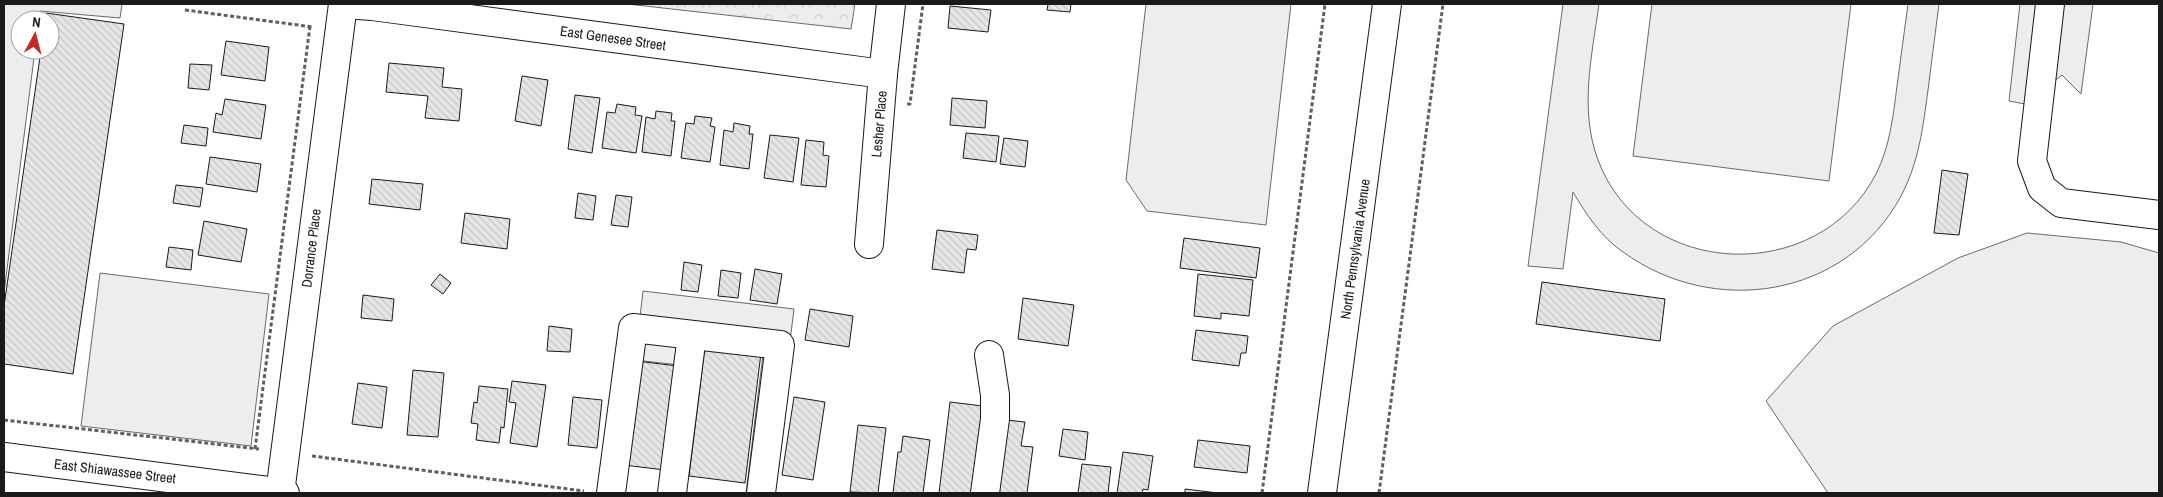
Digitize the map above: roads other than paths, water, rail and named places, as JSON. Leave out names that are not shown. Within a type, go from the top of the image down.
[{"type":"street","name":"East Genesee Street","points":[[343,4],[382,7],[883,74]]},
{"type":"street","name":"Dorrance Place","points":[[280,493],[343,4]]},
{"type":"street","name":"Lesher Place","points":[[869,244],[883,74],[892,4]]},
{"type":"street","name":"North Pennsylvania Avenue","points":[[1322,493],[1386,4]]},
{"type":"street","points":[[2050,4],[2032,161],[2042,188],[2061,203],[2159,215]]},
{"type":"street","points":[[611,493],[633,328],[780,345],[761,493]]},
{"type":"street","points":[[672,493],[692,335]]},
{"type":"street","points":[[985,493],[995,420],[995,395],[989,355]]},
{"type":"street","name":"East Shiawassee Street","points":[[4,457],[250,491],[285,493]]}]
